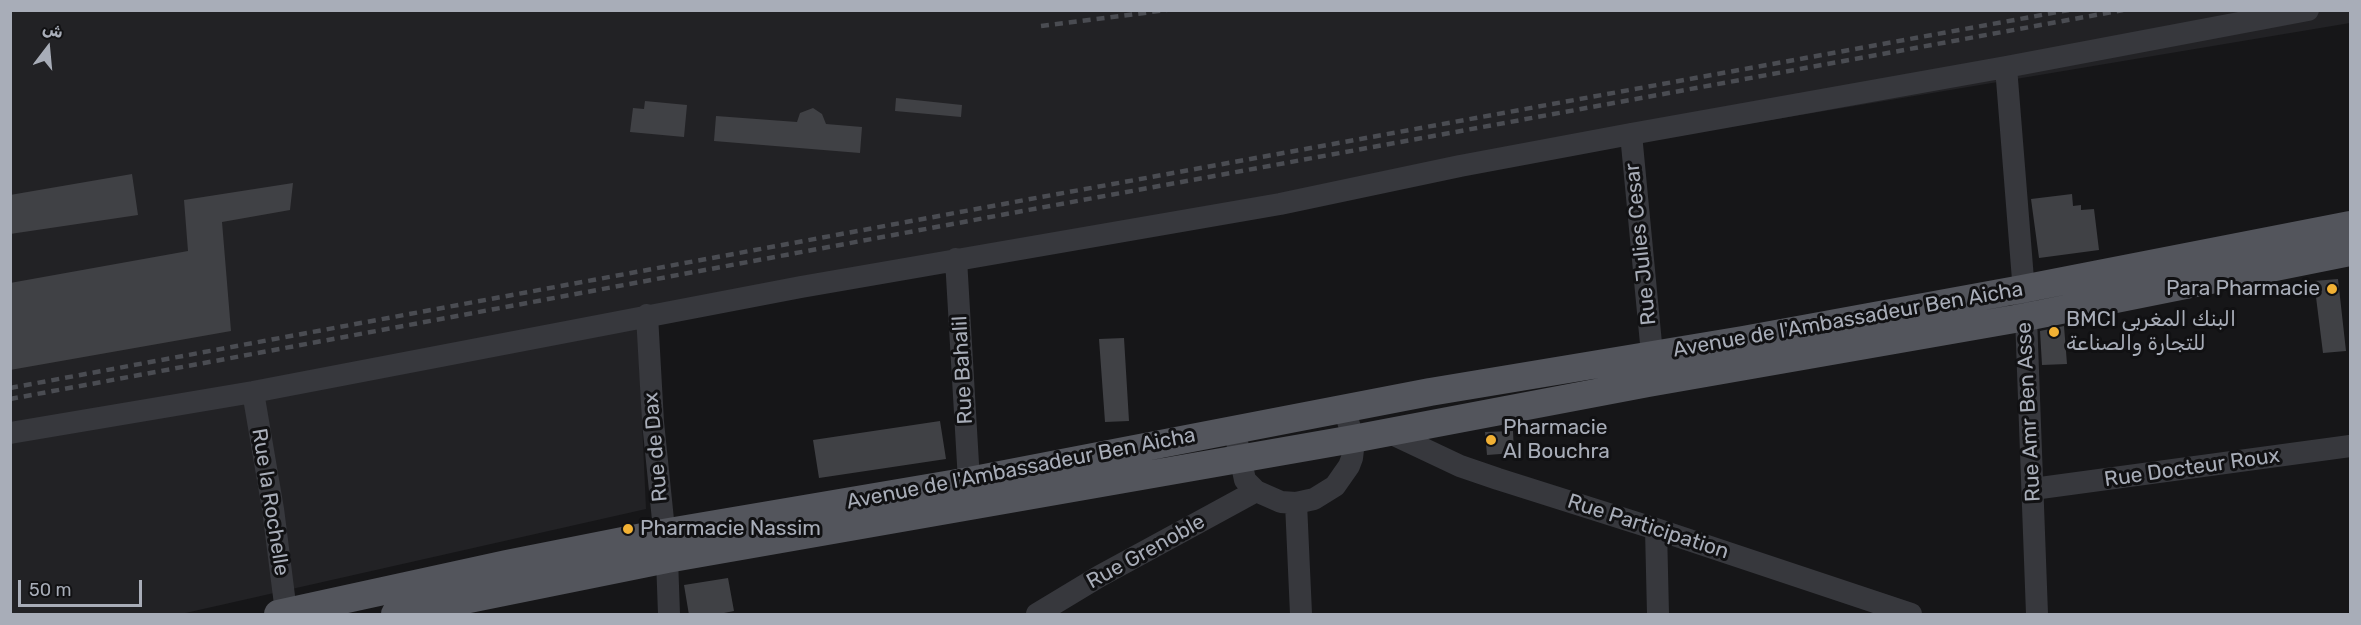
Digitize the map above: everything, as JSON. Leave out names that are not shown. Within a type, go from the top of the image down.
[{"type":"main road","name":"Avenue de l'Ambassadeur Ben Aicha","points":[[395,615],[665,546],[1234,429],[2022,289],[2350,225]]},
{"type":"main road","name":"Avenue de l'Ambassadeur Ben Aicha","points":[[282,614],[665,546],[1353,439],[2026,317],[2350,252]]},
{"type":"street","points":[[10,433],[253,392],[647,315],[956,259],[1280,204],[1460,166],[2308,10]]},
{"type":"street","name":"Rue Amr Ben Asse","points":[[2006,67],[2026,317],[2037,615]]},
{"type":"street","name":"Rue Julies Cesar","points":[[1631,134],[1652,354]]},
{"type":"street","name":"Rue Bahalil","points":[[956,259],[969,482]]},
{"type":"street","name":"Rue de Dax","points":[[647,315],[653,422],[669,615]]},
{"type":"street","name":"Rue la Rochelle","points":[[253,392],[273,508],[282,614]]},
{"type":"street","points":[[1234,429],[1245,480],[1256,491],[1281,502],[1296,503],[1314,499],[1335,486],[1349,466],[1354,451],[1353,439],[1344,408]]},
{"type":"street","name":"Rue Participation","points":[[1388,432],[1470,469],[1911,615]]},
{"type":"street","name":"Rue Docteur Roux","points":[[2033,489],[2350,446]]},
{"type":"street","name":"Rue Grenoble","points":[[1037,615],[1100,576],[1256,491]]},
{"type":"street","points":[[1296,503],[1301,615]]},
{"type":"street","points":[[1656,529],[1658,615]]},
{"type":"shaded area","points":[[2350,10],[2350,23],[637,310],[646,509],[181,614],[11,614],[10,11]]},
{"type":"building","points":[[896,98],[962,105],[961,117],[895,111]]},
{"type":"building","points":[[645,101],[687,105],[684,137],[630,132],[633,108],[644,109]]},
{"type":"building","points":[[813,108],[822,114],[826,124],[862,127],[860,153],[714,141],[716,116],[797,122],[800,113]]},
{"type":"building","points":[[132,174],[138,215],[10,234],[10,195]]},
{"type":"building","points":[[293,183],[290,210],[222,222],[231,331],[10,370],[10,283],[188,251],[184,200]]},
{"type":"building","points":[[2072,194],[2073,206],[2081,205],[2081,210],[2094,209],[2099,250],[2039,258],[2031,199]]},
{"type":"building","points":[[2338,279],[2346,351],[2323,353],[2314,281]]},
{"type":"building","points":[[2064,326],[2067,364],[2042,365],[2040,331]]},
{"type":"building","points":[[1124,338],[1129,421],[1105,422],[1099,339]]},
{"type":"building","points":[[940,421],[946,459],[819,478],[813,440]]},
{"type":"building","points":[[1513,431],[1514,453],[1487,455],[1485,432]]},
{"type":"building","points":[[728,578],[734,611],[714,615],[689,615],[684,585]]},
{"type":"railway","points":[[1041,26],[1167,10]]},
{"type":"railway","points":[[10,388],[2069,10]]},
{"type":"railway","points":[[10,399],[2123,10]]},
{"type":"place","name":"Para Pharmacie","points":[[2332,289]]},
{"type":"place","name":"BMCI البنك المغربي للتجارة والصناعة","points":[[2054,332]]},
{"type":"place","name":"Pharmacie Al Bouchra","points":[[1491,440]]},
{"type":"place","name":"Pharmacie Nassim","points":[[628,529]]}]
